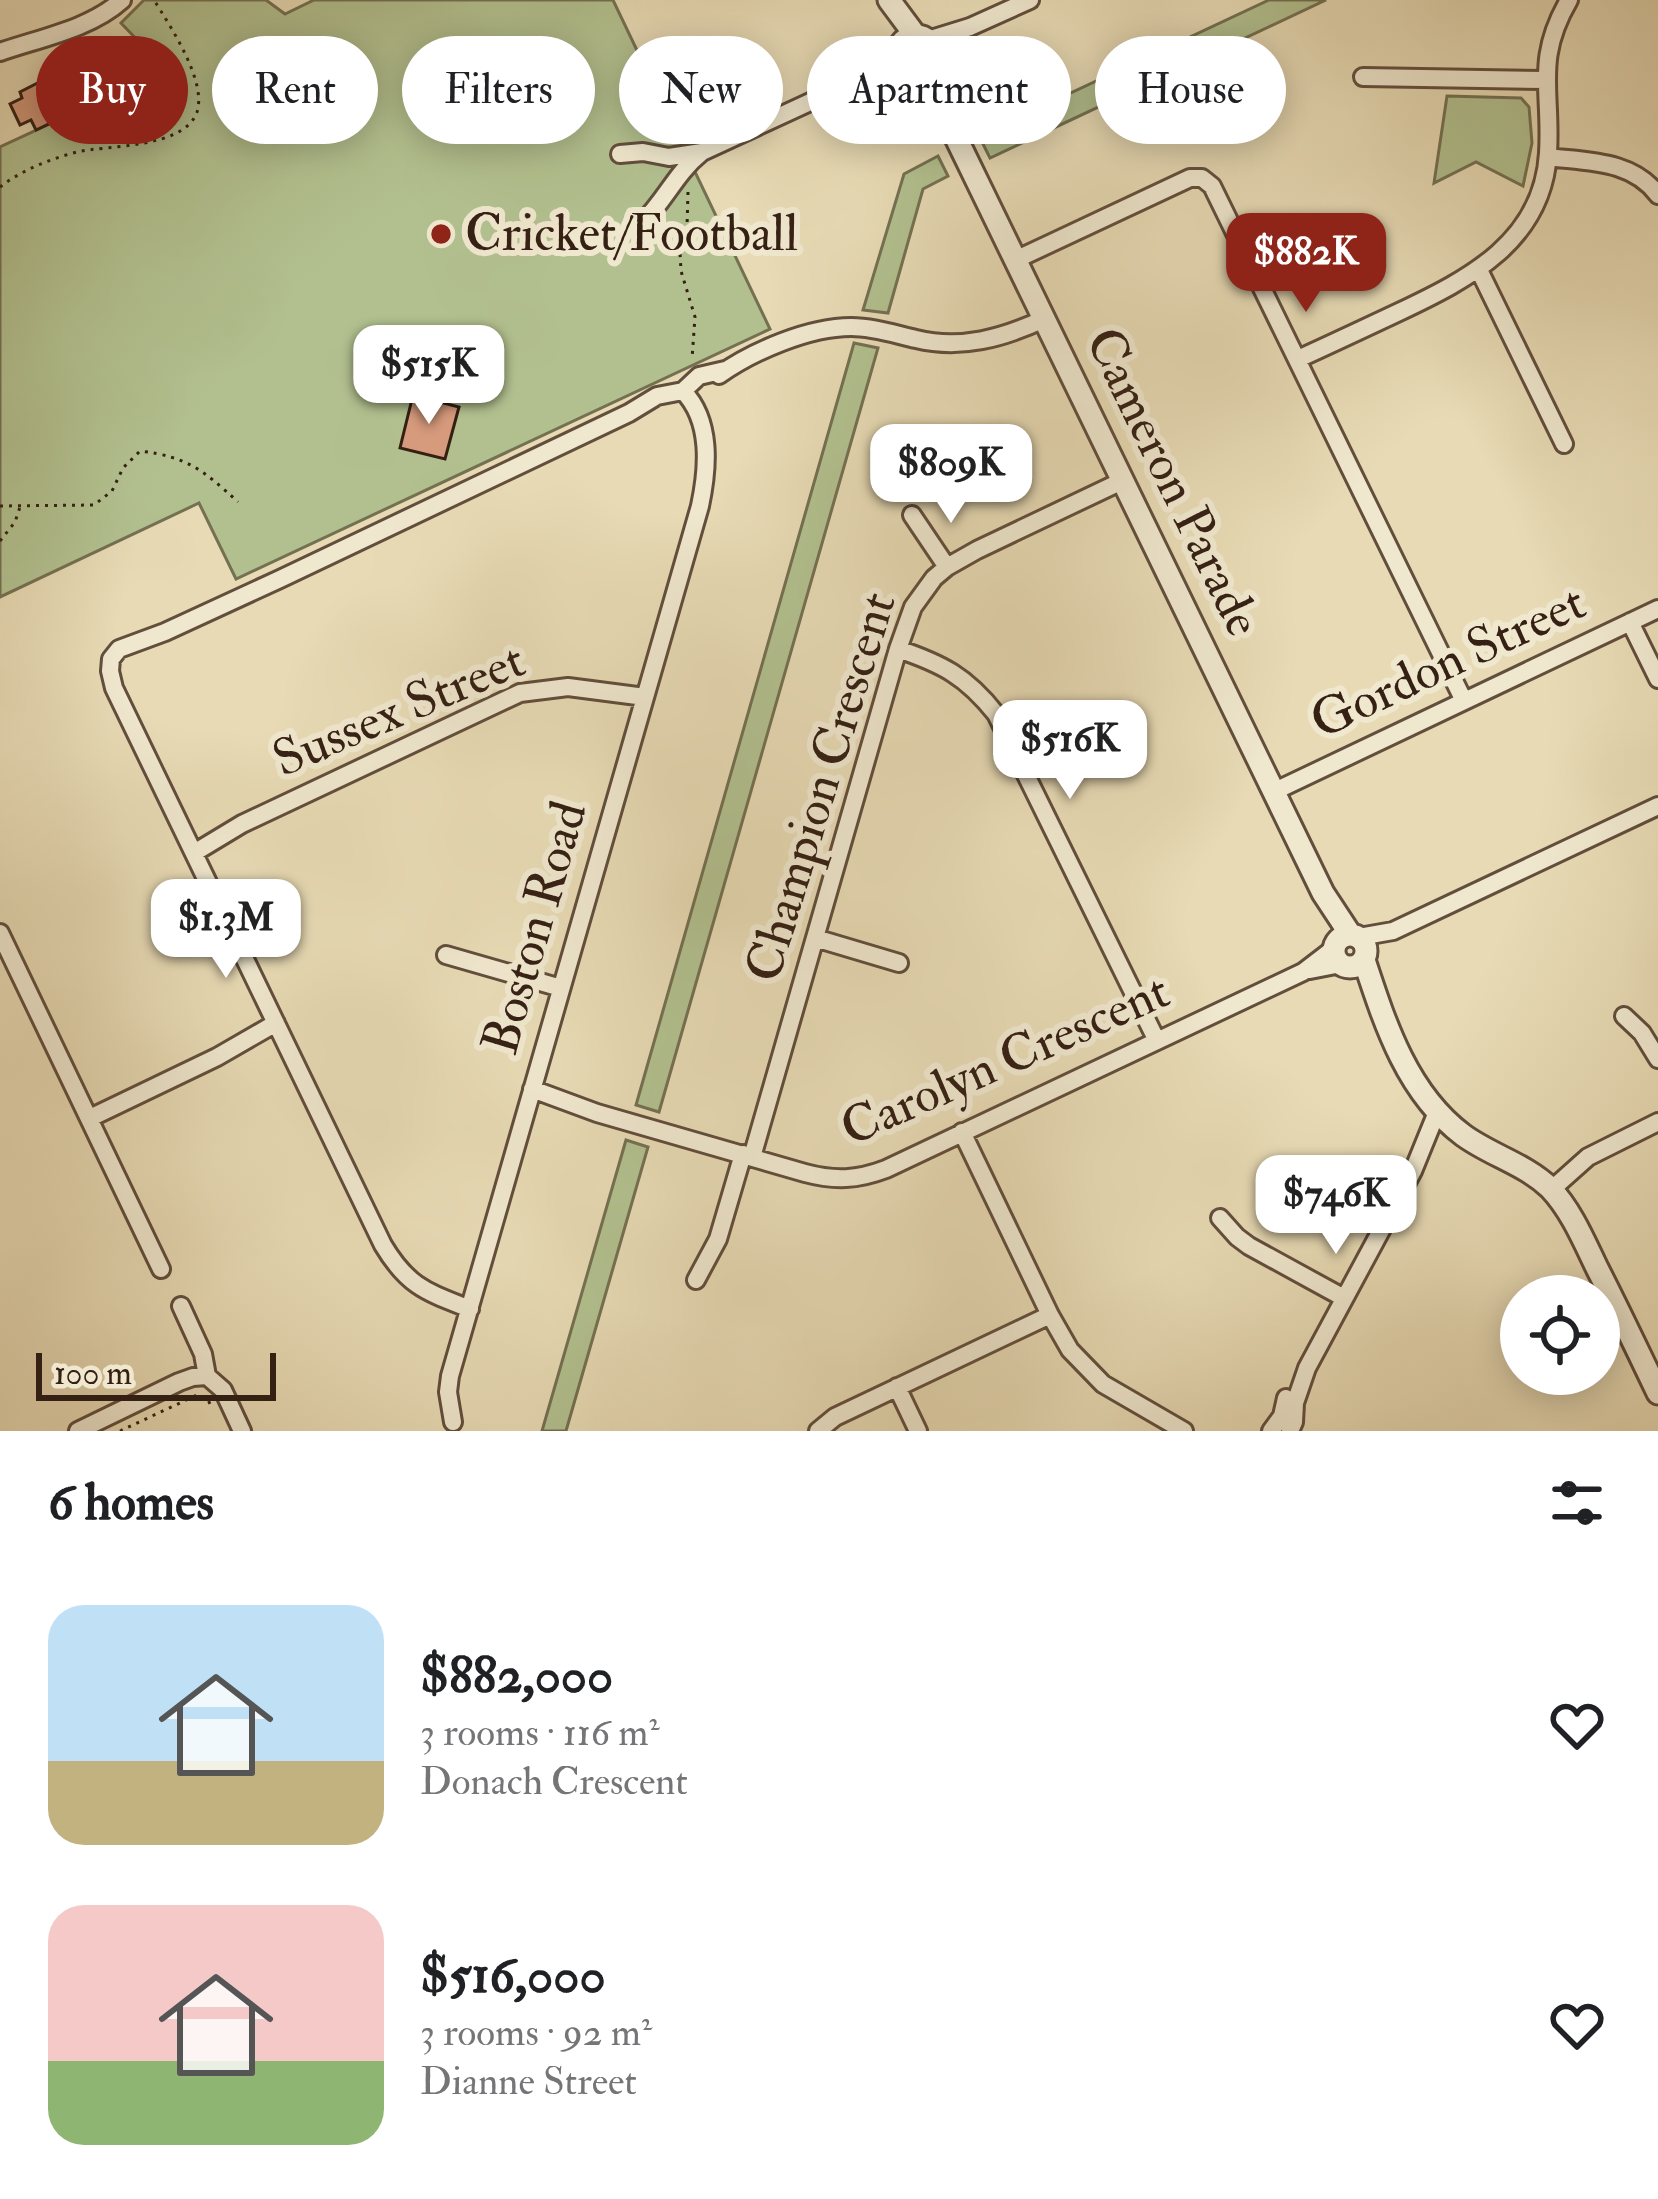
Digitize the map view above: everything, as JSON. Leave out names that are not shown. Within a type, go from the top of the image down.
[{"type":"street","points":[[0,52],[81,25],[122,0]]},
{"type":"street","points":[[952,36],[1030,0]]},
{"type":"street","points":[[1298,359],[1445,290],[1498,255],[1521,228],[1543,182],[1548,157],[1545,80],[1554,32],[1569,0]]},
{"type":"street","name":"Cameron Parade","points":[[890,1],[907,36]]},
{"type":"street","points":[[1363,77],[1545,80]]},
{"type":"street","points":[[620,154],[643,152],[669,158],[702,152],[807,103]]},
{"type":"street","name":"Cameron Parade","points":[[959,144],[1416,1084],[1464,1136],[1551,1190],[1576,1226],[1595,1275]]},
{"type":"street","points":[[643,222],[702,152]]},
{"type":"street","points":[[1548,157],[1630,171],[1658,195]]},
{"type":"street","points":[[1015,260],[1179,182],[1202,178],[1218,194],[1464,701]]},
{"type":"street","points":[[1479,270],[1564,444]]},
{"type":"street","points":[[472,1303],[424,1291],[383,1245],[114,688],[111,659],[119,650],[657,396],[687,399],[699,376],[725,370],[797,337],[833,328],[872,328],[931,342],[992,340],[1041,314]]},
{"type":"street","name":"Boston Road","points":[[453,1422],[450,1376],[700,506],[704,458],[687,399]]},
{"type":"street","name":"Champion Crescent","points":[[696,1280],[718,1239],[747,1156],[913,607],[947,567],[1122,481]]},
{"type":"street","points":[[912,515],[947,567]]},
{"type":"street","name":"Gordon Street","points":[[1273,792],[1658,609]]},
{"type":"street","points":[[1630,622],[1658,679]]},
{"type":"street","points":[[898,649],[959,675],[996,714],[1157,1041]]},
{"type":"street","name":"Sussex Street","points":[[191,848],[211,834],[242,824],[520,694],[554,687],[591,689],[644,704]]},
{"type":"street","name":"Carolyn Crescent","points":[[531,1094],[821,1177],[858,1178],[1658,806]]},
{"type":"street","points":[[0,933],[161,1269]]},
{"type":"street","points":[[815,938],[899,963]]},
{"type":"street","points":[[446,955],[561,988]]},
{"type":"street","points":[[1624,1016],[1658,1059]]},
{"type":"street","points":[[90,1118],[278,1028]]},
{"type":"street","points":[[1311,1431],[1286,1428],[1307,1368],[1444,1118]]},
{"type":"street","points":[[1551,1190],[1588,1157],[1658,1122]]},
{"type":"street","points":[[962,1132],[1070,1350],[1103,1384],[1184,1431]]},
{"type":"street","points":[[1220,1218],[1249,1246],[1344,1298]]},
{"type":"street","points":[[181,1306],[203,1354],[206,1376],[223,1390],[242,1431]]},
{"type":"street","points":[[818,1431],[836,1417],[1050,1316]]},
{"type":"street","name":"Cameron Parade","points":[[1620,1330],[1658,1394]]},
{"type":"street","points":[[78,1431],[179,1382],[206,1376]]},
{"type":"street","points":[[897,1387],[918,1431]]},
{"type":"path","points":[[0,187],[26,171],[74,153],[156,141],[194,117],[194,77],[154,0]]},
{"type":"path","points":[[690,182],[680,253],[694,317],[693,367]]},
{"type":"path","points":[[0,506],[94,505],[112,490],[123,468],[140,451],[170,455],[195,466],[238,502]]},
{"type":"path","points":[[0,541],[20,507]]},
{"type":"path","points":[[120,1431],[197,1394],[207,1399],[214,1413]]},
{"type":"green space","points":[[144,0],[266,0],[285,14],[314,0],[613,0],[630,36],[619,36],[619,144],[682,144],[770,329],[236,579],[199,503],[0,597],[0,147],[36,130],[36,144],[188,144],[188,36],[133,36],[121,23]]},
{"type":"green space","points":[[1269,0],[1326,0],[1249,36],[1192,36]]},
{"type":"green space","points":[[1095,82],[1095,109],[1071,120],[1071,93]]},
{"type":"green space","points":[[1447,96],[1521,98],[1529,107],[1532,143],[1523,186],[1476,162],[1434,183]]},
{"type":"green space","points":[[983,144],[1020,144],[990,158]]},
{"type":"green space","points":[[938,156],[948,176],[923,189],[888,313],[863,310],[904,174]]},
{"type":"green space","points":[[854,343],[878,348],[659,1112],[636,1105]]},
{"type":"green space","points":[[626,1140],[648,1147],[566,1431],[542,1431]]},
{"type":"building","points":[[36,84],[36,130],[31,120],[20,125],[10,104],[22,98],[20,92]]},
{"type":"building","points":[[413,395],[459,407],[445,459],[400,448]]},
{"type":"place","name":"Cricket/Football","points":[[441,234]]}]
